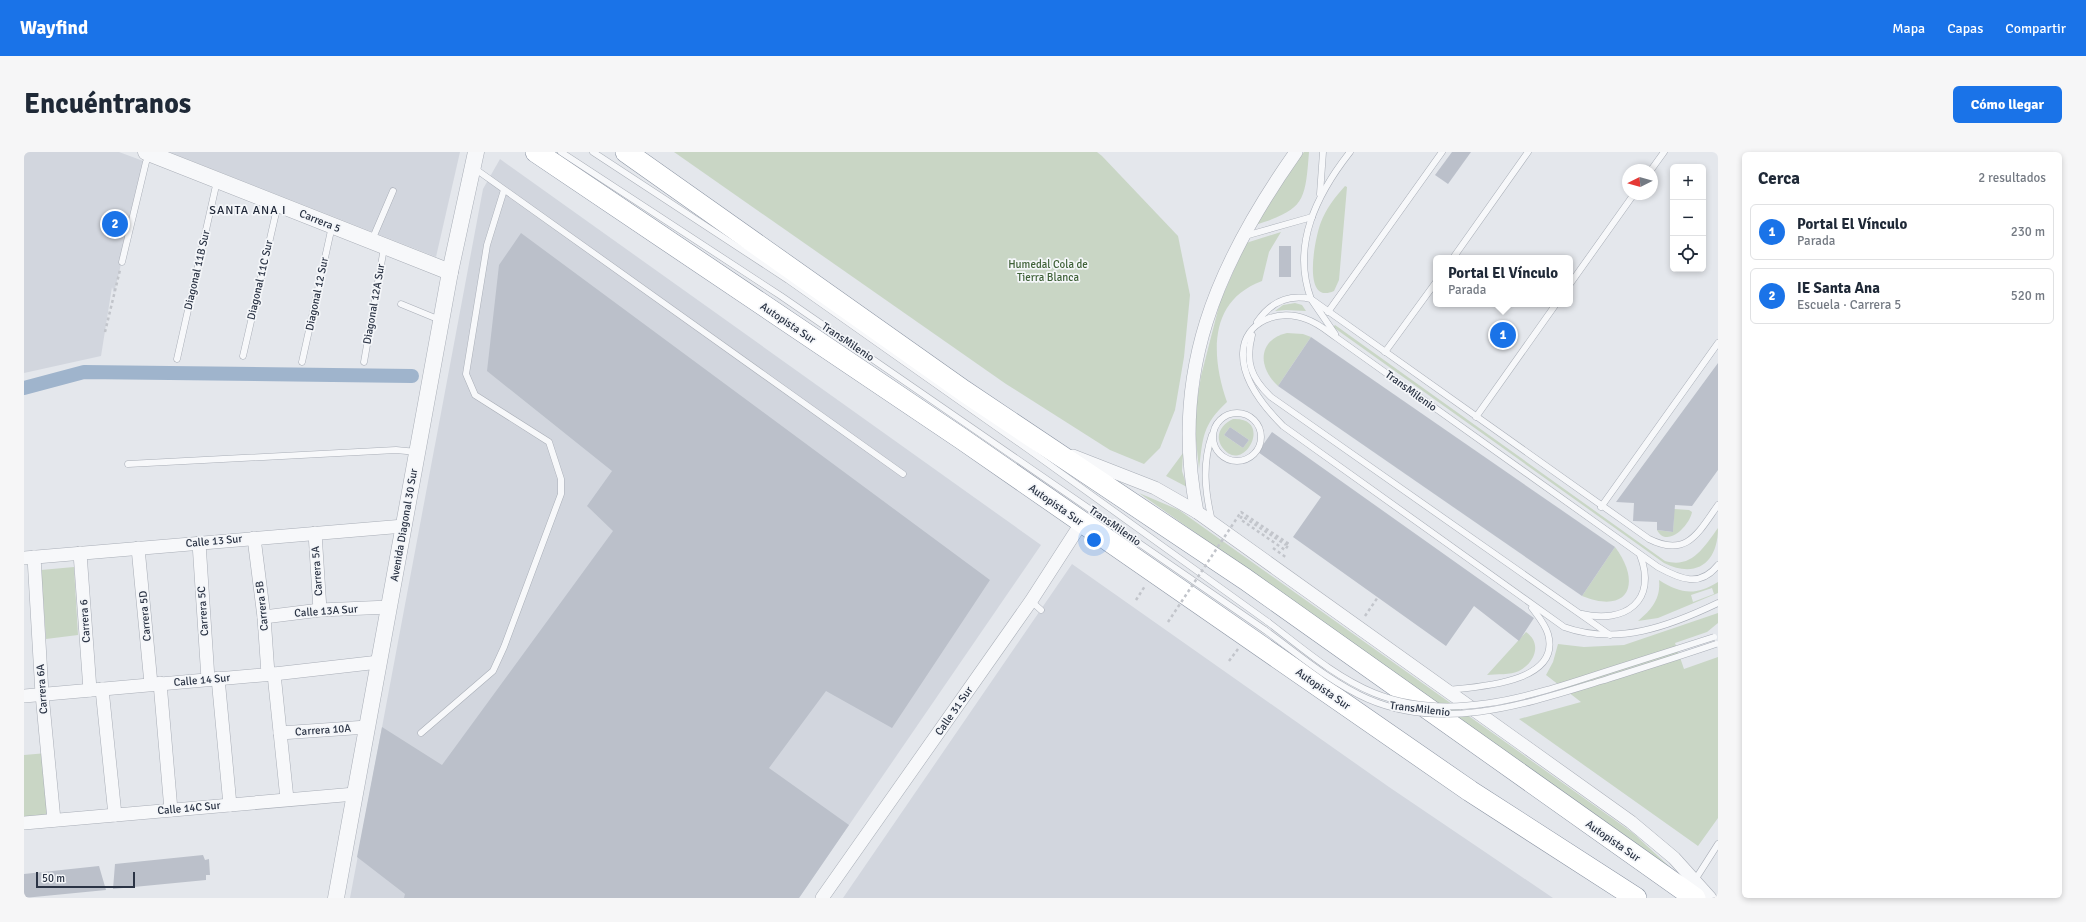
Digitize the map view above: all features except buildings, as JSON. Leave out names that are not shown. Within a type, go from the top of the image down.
[{"type":"highway","name":"Autopista Sur","points":[[536,152],[879,383],[1464,787],[1636,898]]},
{"type":"highway","name":"Autopista Sur","points":[[626,152],[964,391],[1245,579],[1695,889]]},
{"type":"street","points":[[1197,512],[1189,461],[1189,406],[1197,358],[1212,300],[1222,276],[1243,236],[1263,202],[1296,152]]},
{"type":"street","name":"Carrera 5","points":[[148,153],[450,272]]},
{"type":"street","name":"Avenida Diagonal 30 Sur","points":[[336,898],[450,272],[474,160]]},
{"type":"street","points":[[1046,446],[1155,488],[1197,512],[1631,822],[1669,853],[1695,889],[1710,898]]},
{"type":"street","name":"Calle 31 Sur","points":[[822,898],[1036,606],[1082,522]]},
{"type":"street","name":"Calle 13 Sur","points":[[29,557],[404,526]]},
{"type":"street","name":"Carrera 5A","points":[[315,533],[320,610]]},
{"type":"street","name":"Carrera 5B","points":[[254,538],[280,733],[287,799]]},
{"type":"street","name":"Carrera 5C","points":[[199,543],[213,678],[230,805]]},
{"type":"street","name":"Carrera 5D","points":[[138,548],[171,810]]},
{"type":"street","name":"Carrera 6","points":[[80,553],[96,689],[115,815]]},
{"type":"street","name":"Carrera 6A","points":[[29,557],[54,820]]},
{"type":"street","name":"Calle 13A Sur","points":[[264,617],[320,610],[389,608]]},
{"type":"street","name":"Calle 14 Sur","points":[[24,696],[271,674],[379,662]]},
{"type":"street","name":"Carrera 10A","points":[[280,733],[367,727]]},
{"type":"street","name":"Calle 14C Sur","points":[[24,823],[355,794]]},
{"type":"lane","name":"TransMilenio","points":[[562,152],[781,296],[1265,630],[1332,679],[1368,699],[1394,707],[1442,714],[1488,711],[1534,702],[1717,644]]},
{"type":"lane","name":"TransMilenio","points":[[593,152],[788,280],[1029,450],[1338,673],[1372,692],[1398,701],[1445,706],[1480,705],[1537,694],[1716,636]]},
{"type":"lane","name":"TransMilenio","points":[[1320,196],[1323,152]]},
{"type":"lane","name":"TransMilenio","points":[[1337,338],[1311,299],[1305,283],[1303,267],[1306,232],[1320,196],[1350,152]]},
{"type":"lane","points":[[1328,312],[1442,152]]},
{"type":"lane","points":[[1455,255],[1528,152]]},
{"type":"lane","points":[[1656,164],[1664,152]]},
{"type":"lane","points":[[122,262],[148,153]]},
{"type":"lane","points":[[474,160],[504,190],[904,474]]},
{"type":"lane","name":"Diagonal 11B Sur","points":[[177,359],[217,180]]},
{"type":"lane","points":[[421,733],[493,671],[504,647],[561,494],[561,479],[549,442],[475,395],[466,374],[487,246],[504,190]]},
{"type":"lane","name":"Diagonal 12A Sur","points":[[364,362],[378,244],[393,191]]},
{"type":"lane","points":[[1573,280],[1630,200]]},
{"type":"lane","name":"Diagonal 11C Sur","points":[[243,356],[278,204]]},
{"type":"lane","points":[[1243,236],[1312,217]]},
{"type":"lane","name":"Diagonal 12 Sur","points":[[302,362],[332,226]]},
{"type":"lane","name":"TransMilenio","points":[[1386,352],[1433,286]]},
{"type":"lane","name":"TransMilenio","points":[[1718,505],[1688,542],[1668,547],[1648,539],[1311,299],[1295,297],[1277,302],[1264,313],[1244,345],[1242,354],[1252,386],[1269,412],[1283,426],[1564,627],[1588,634],[1610,635],[1654,629],[1718,604]]},
{"type":"lane","points":[[401,304],[441,321]]},
{"type":"lane","points":[[1476,416],[1554,307]]},
{"type":"lane","name":"TransMilenio","points":[[1610,635],[1271,397],[1260,386],[1252,374],[1250,364],[1250,347],[1254,327],[1265,319],[1278,315],[1293,315],[1306,319],[1337,338],[1640,555],[1675,577],[1685,579],[1704,578],[1718,565]]},
{"type":"lane","points":[[1601,507],[1718,343]]},
{"type":"lane","points":[[1213,524],[1206,493],[1206,466],[1214,430],[1217,424],[1228,415],[1242,414],[1249,417],[1258,426],[1260,441],[1258,449],[1249,457],[1238,461],[1230,460],[1223,457],[1214,445],[1214,430]]},
{"type":"lane","points":[[128,464],[396,450],[417,452]]},
{"type":"lane","name":"TransMilenio","points":[[1579,613],[1605,618],[1629,610],[1638,603],[1645,588],[1646,577],[1646,568],[1640,555]]},
{"type":"lane","name":"TransMilenio","points":[[1447,690],[1497,684],[1517,679],[1530,673],[1540,665],[1547,652],[1548,635],[1544,625],[1529,603]]},
{"type":"lane","points":[[1695,889],[1718,844]]},
{"type":"path","points":[[105,332],[122,262]]},
{"type":"path","points":[[1168,622],[1241,512],[1289,544],[1286,550],[1240,519],[1242,516],[1286,545],[1289,541]]},
{"type":"path","points":[[1136,600],[1146,584]]},
{"type":"path","points":[[1364,618],[1378,597]]},
{"type":"path","points":[[1229,661],[1238,649]]},
{"type":"shaded area","points":[[24,152],[119,152],[146,162],[114,293],[112,287],[101,356],[24,373]]},
{"type":"shaded area","points":[[169,152],[460,152],[436,257]]},
{"type":"shaded area","points":[[500,159],[1041,545],[799,898],[350,898],[483,189]]},
{"type":"shaded area","points":[[1072,564],[1389,787],[1553,898],[843,898]]},
{"type":"green space","name":"Humedal Cola de Tierra Blanca","points":[[674,152],[1097,152],[1178,236],[1190,295],[1184,357],[1175,410],[1160,448],[1144,464],[1110,450],[1006,384]]},
{"type":"green space","points":[[1304,152],[1309,152],[1308,169],[1303,193],[1299,201],[1293,208],[1284,214],[1255,225],[1285,177]]},
{"type":"green space","points":[[1345,186],[1347,187],[1339,280],[1334,291],[1324,293],[1317,289],[1314,280],[1314,254],[1318,230],[1325,212]]},
{"type":"green space","points":[[1281,232],[1269,252],[1262,281],[1244,290],[1232,302],[1223,316],[1218,332],[1217,349],[1218,366],[1227,402],[1213,418],[1205,432],[1199,469],[1194,421],[1201,376],[1220,302],[1246,243]]},
{"type":"green space","points":[[1295,303],[1302,305],[1306,311],[1275,311],[1283,305]]},
{"type":"green space","points":[[1335,325],[1665,561],[1674,563],[1683,562],[1690,559],[1702,549],[1718,528],[1717,540],[1709,559],[1703,565],[1686,569],[1676,568],[1664,563],[1333,327]]},
{"type":"green space","points":[[1287,333],[1303,334],[1311,337],[1278,386],[1271,379],[1267,371],[1264,363],[1264,355],[1270,342]]},
{"type":"green space","points":[[1233,419],[1245,421],[1252,427],[1254,435],[1251,444],[1246,451],[1238,455],[1230,454],[1222,447],[1220,443],[1220,430]],"holes":[[[1230,427],[1249,440],[1243,448],[1224,435]]]},
{"type":"green space","points":[[1183,453],[1182,471],[1187,487],[1166,476]]},
{"type":"green space","points":[[1139,493],[1179,510],[1633,833],[1671,868]]},
{"type":"green space","points":[[1674,509],[1689,510],[1692,512],[1687,523],[1678,533],[1666,537],[1661,535],[1657,530],[1673,532]]},
{"type":"green space","points":[[1615,547],[1623,560],[1628,573],[1629,583],[1626,592],[1620,598],[1611,601],[1598,601],[1582,596]]},
{"type":"green space","points":[[74,567],[78,635],[46,639],[41,570]]},
{"type":"green space","points":[[1659,580],[1674,588],[1688,592],[1702,590],[1718,582],[1718,593],[1658,618],[1638,621],[1654,604],[1659,587]],"holes":[[[1712,588],[1714,594],[1693,602],[1691,595]]]},
{"type":"green space","points":[[1718,613],[1718,623],[1707,632],[1675,643],[1684,669],[1718,657],[1718,818],[1698,846],[1519,719],[1581,702],[1546,675],[1553,662],[1558,644],[1584,647],[1624,645]]},
{"type":"green space","points":[[1526,632],[1534,642],[1535,648],[1529,663],[1524,668],[1516,672],[1487,675]]},
{"type":"green space","points":[[47,753],[54,820],[24,823],[24,755]]},
{"type":"waterway","points":[[24,388],[84,372],[412,376]]},
{"type":"place","name":"IE Santa Ana","points":[[115,224]]},
{"type":"place","name":"Portal El Vínculo","points":[[1503,335]]},
{"type":"district","name":"SANTA ANA I","points":[[248,210]]}]
